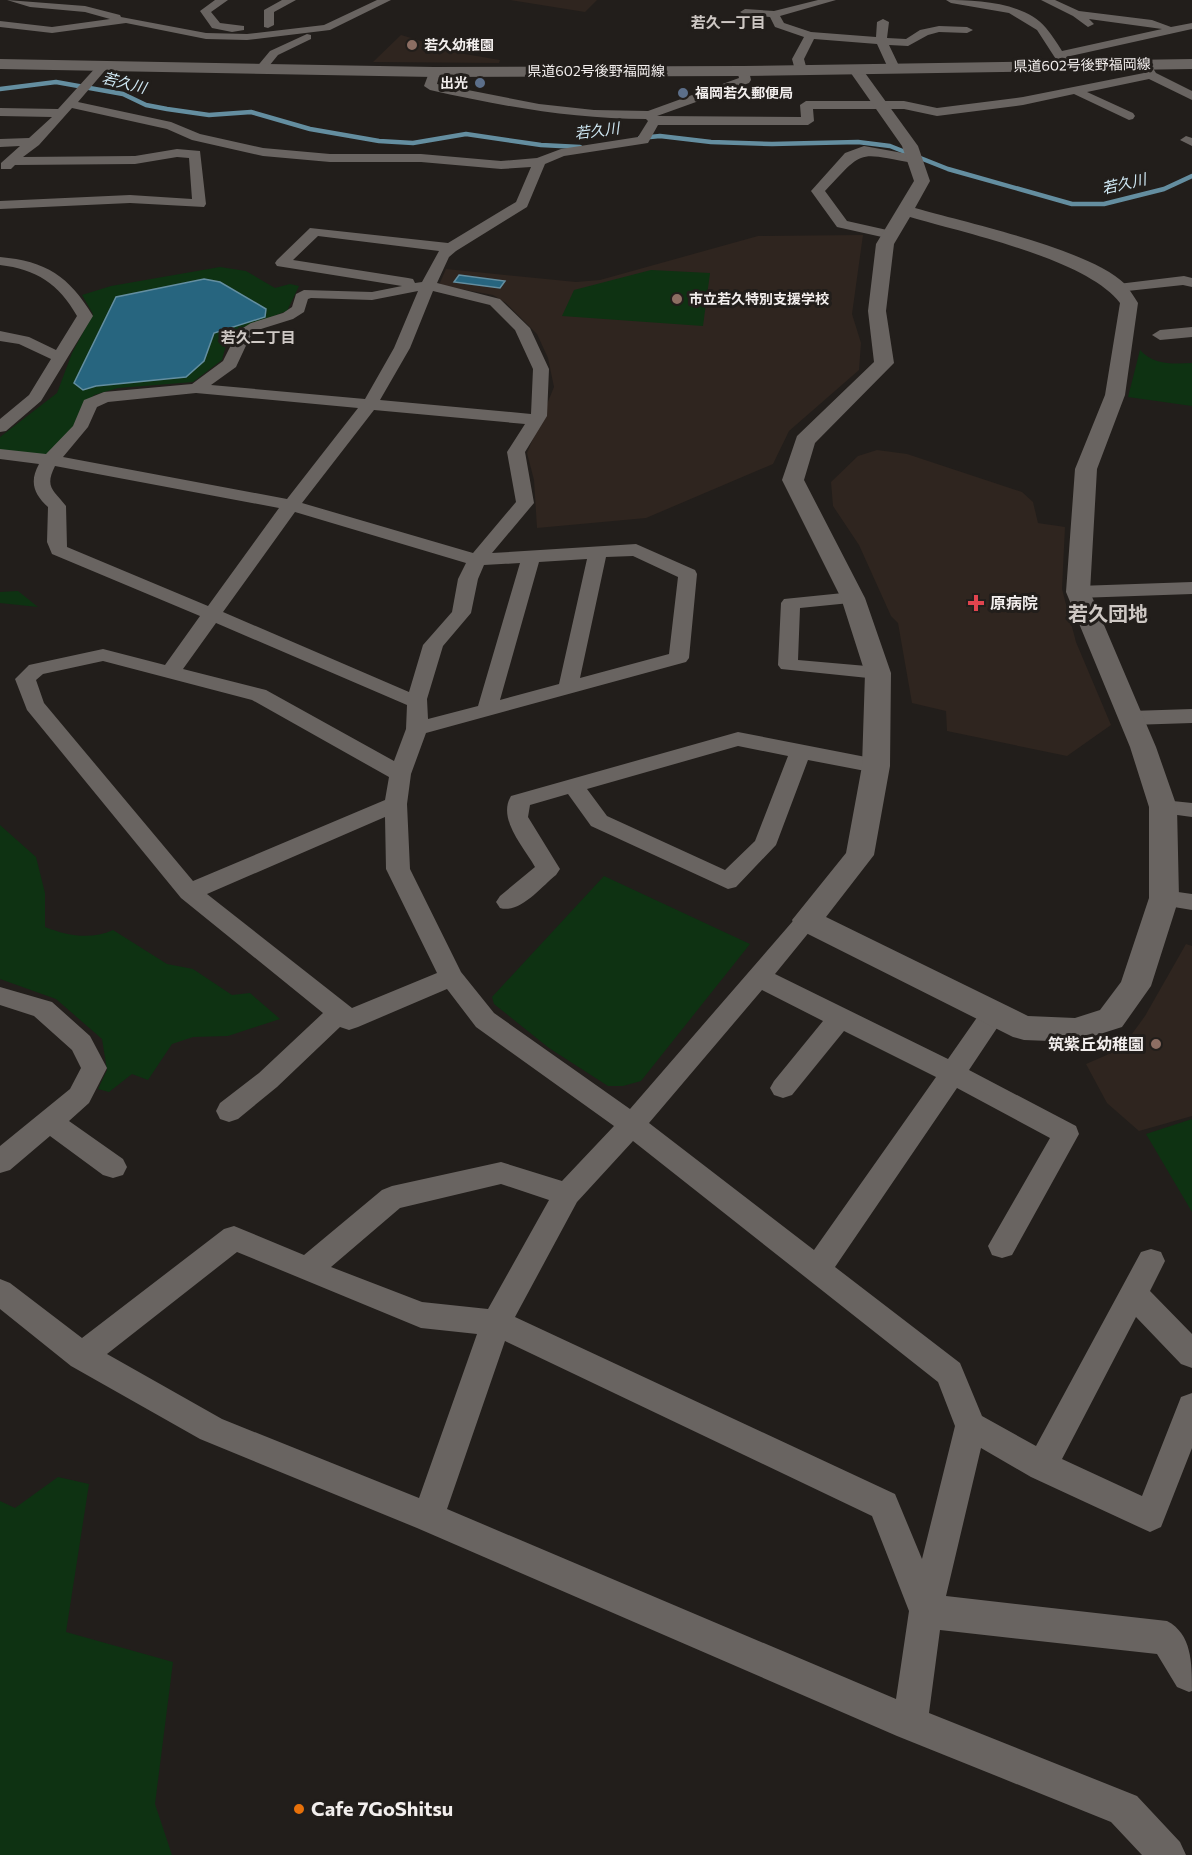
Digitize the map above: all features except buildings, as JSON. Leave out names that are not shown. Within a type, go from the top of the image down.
[{"type":"main road","name":"県道602号後野福岡線","points":[[0,64],[434,72],[855,69],[1062,60],[1148,70],[1192,63]]},
{"type":"street","points":[[12,0],[85,9],[126,20],[206,36],[247,37],[326,28]]},
{"type":"street","points":[[223,0],[205,11],[216,26],[232,29],[268,25],[282,33]]},
{"type":"street","points":[[268,25],[269,10],[291,0]]},
{"type":"street","points":[[261,69],[274,53],[386,0]]},
{"type":"street","points":[[744,12],[774,14],[831,0]]},
{"type":"street","points":[[951,0],[1012,10],[1041,28],[1062,60],[1101,36],[1176,30],[1192,26]]},
{"type":"street","points":[[992,7],[1010,0]]},
{"type":"street","points":[[1046,0],[1077,14],[1152,23],[1176,30]]},
{"type":"street","points":[[1077,14],[1107,6]]},
{"type":"street","points":[[774,14],[779,25],[810,35],[929,43]]},
{"type":"street","points":[[1077,14],[1101,36]]},
{"type":"street","points":[[0,24],[52,30],[126,20]]},
{"type":"street","points":[[883,22],[881,41],[894,68]]},
{"type":"street","points":[[908,43],[924,32],[939,29],[967,30]]},
{"type":"street","points":[[801,70],[798,59],[810,35]]},
{"type":"street","points":[[0,172],[8,160],[34,142],[102,67]]},
{"type":"street","points":[[428,1517],[496,1323],[567,1194],[633,1125],[860,855],[876,766],[878,673],[853,598],[793,480],[805,441],[884,363],[877,311],[885,244],[922,182],[912,153],[855,69]]},
{"type":"street","points":[[434,72],[430,86],[477,97],[609,116],[649,127],[808,121],[806,105],[904,105],[937,112],[1078,92],[1148,70],[1192,96]]},
{"type":"street","points":[[0,112],[66,108],[171,126],[196,137],[244,148],[330,158],[421,158],[501,165],[539,162],[561,153],[649,127],[745,80],[743,71]]},
{"type":"street","points":[[1078,92],[1129,116]]},
{"type":"street","points":[[0,143],[34,142]]},
{"type":"street","points":[[8,160],[117,161],[177,153],[215,153],[244,148]]},
{"type":"street","points":[[891,235],[842,225],[818,191],[850,156],[864,150],[912,153]]},
{"type":"street","points":[[0,205],[130,199],[199,204],[195,154]]},
{"type":"street","points":[[170,672],[291,505],[370,404],[402,348],[443,255],[522,204],[539,162]]},
{"type":"street","points":[[807,920],[1024,1028],[1075,1030],[1111,1019],[1135,986],[1164,898],[1163,807],[1131,718],[1078,592],[1086,468],[1115,395],[1129,303],[1118,288],[1086,267],[1061,257],[905,210]]},
{"type":"street","points":[[451,248],[315,231],[282,263],[428,285],[495,302],[522,328],[541,369],[539,416],[516,452],[525,503],[477,560],[468,579],[461,613],[433,645],[417,699],[417,729],[400,774],[396,804],[398,868],[451,977],[485,1020],[633,1125],[949,1373],[971,1426],[926,1611],[909,1723]]},
{"type":"street","points":[[0,261],[37,266],[75,296],[85,316],[35,399],[0,427]]},
{"type":"street","points":[[1118,288],[1184,280],[1192,283]]},
{"type":"street","points":[[196,388],[230,364],[243,334],[256,326],[288,316],[299,309],[301,297],[309,293],[372,296],[428,285]]},
{"type":"street","points":[[1160,335],[1192,332]]},
{"type":"street","points":[[0,336],[23,340],[61,358]]},
{"type":"street","points":[[417,699],[405,698],[59,550],[56,542],[57,506],[47,498],[40,482],[41,474],[50,460],[80,429],[90,404],[104,397],[196,388],[536,420]]},
{"type":"street","points":[[0,454],[50,460],[291,505],[477,560],[636,550],[688,574],[679,658],[417,729]]},
{"type":"street","points":[[568,688],[598,552]]},
{"type":"street","points":[[487,710],[531,556]]},
{"type":"street","points":[[1078,592],[1192,588]]},
{"type":"street","points":[[853,598],[791,603],[788,664],[878,673]]},
{"type":"street","points":[[400,774],[259,696],[103,655],[36,669],[25,679],[34,705],[189,892],[349,1020],[451,977]]},
{"type":"street","points":[[1131,718],[1192,716]]},
{"type":"street","points":[[508,902],[548,869],[517,817],[519,801],[738,739],[876,766]]},
{"type":"street","points":[[574,786],[599,821],[728,881],[765,845],[800,751]]},
{"type":"street","points":[[189,892],[396,804]]},
{"type":"street","points":[[1163,807],[1192,810]]},
{"type":"street","points":[[1164,898],[1192,902]]},
{"type":"street","points":[[758,977],[1066,1134],[1002,1246]]},
{"type":"street","points":[[0,996],[43,1010],[81,1043],[94,1068],[80,1096],[0,1162]]},
{"type":"street","points":[[229,1111],[268,1080],[340,1012]]},
{"type":"street","points":[[817,1269],[994,1013]]},
{"type":"street","points":[[783,1088],[840,1018]]},
{"type":"street","points":[[49,1121],[113,1167]]},
{"type":"street","points":[[307,1270],[392,1198],[501,1173],[567,1194]]},
{"type":"street","points":[[81,1356],[234,1238],[421,1315],[496,1323],[884,1505],[926,1611]]},
{"type":"street","points":[[1042,1466],[1151,1261]]},
{"type":"street","points":[[0,1292],[81,1356],[211,1429],[428,1517],[909,1723],[1124,1809],[1167,1855]]},
{"type":"street","points":[[1134,1295],[1192,1354]]},
{"type":"street","points":[[971,1426],[1042,1466],[1150,1515],[1192,1407]]},
{"type":"street","points":[[926,1611],[1167,1638],[1189,1675],[1192,1673]]},
{"type":"shaded area","points":[[510,0],[597,0],[585,12]]},
{"type":"shaded area","name":"若久幼稚園","points":[[401,35],[465,54],[500,60],[499,63],[373,62]]},
{"type":"shaded area","points":[[863,235],[852,314],[861,343],[859,370],[789,431],[773,464],[646,518],[537,528],[534,480],[527,453],[554,387],[548,358],[537,334],[506,303],[493,295],[439,285],[446,269],[576,282],[600,280],[758,236]]},
{"type":"shaded area","name":"原病院","points":[[877,450],[907,454],[1022,492],[1033,502],[1038,523],[1065,527],[1062,589],[1076,642],[1111,725],[1067,756],[947,731],[946,711],[912,703],[898,623],[891,616],[859,545],[833,506],[831,482],[858,456]]},
{"type":"shaded area","name":"筑紫丘幼稚園","points":[[1186,944],[1192,946],[1192,1116],[1139,1131],[1107,1103],[1086,1064],[1109,1054],[1132,1034],[1145,1016]]},
{"type":"green space","points":[[220,267],[246,271],[275,288],[290,284],[299,286],[287,311],[241,328],[232,335],[226,345],[222,360],[193,382],[118,388],[94,395],[82,411],[77,428],[45,456],[0,450],[0,437],[57,393],[72,353],[93,314],[82,295],[111,286]]},
{"type":"green space","points":[[651,270],[710,273],[703,326],[562,316],[574,290]]},
{"type":"green space","points":[[1140,350],[1157,361],[1192,363],[1192,406],[1128,397]]},
{"type":"green space","points":[[18,591],[38,607],[0,603],[0,592]]},
{"type":"green space","points":[[0,825],[36,857],[45,893],[45,927],[79,936],[96,935],[113,930],[167,964],[193,969],[232,995],[250,993],[280,1019],[228,1036],[193,1037],[172,1044],[148,1080],[132,1074],[109,1092],[98,1089],[107,1070],[102,1039],[56,999],[0,979]]},
{"type":"green space","points":[[604,876],[750,944],[641,1081],[623,1086],[608,1086],[549,1048],[494,1004],[492,997]]},
{"type":"green space","points":[[1192,1119],[1192,1212],[1146,1134]]},
{"type":"green space","points":[[58,1477],[89,1484],[66,1632],[173,1662],[155,1804],[172,1855],[0,1855],[0,1501],[15,1508]]},
{"type":"water","points":[[459,275],[505,281],[500,288],[454,282]]},
{"type":"water","points":[[204,279],[220,282],[266,309],[265,317],[214,333],[204,361],[186,377],[96,386],[83,390],[74,383],[116,297]]},
{"type":"waterway","name":"若久川","points":[[0,89],[56,82],[123,94],[146,105],[167,109],[209,115],[251,112],[310,129],[379,141],[413,143],[466,134],[541,145],[580,147]]},
{"type":"waterway","name":"若久川","points":[[640,138],[660,136],[711,142],[772,144],[858,142],[890,146],[948,169],[1072,204],[1104,204],[1164,189],[1192,176]]},
{"type":"place","name":"若久幼稚園","points":[[412,45]]},
{"type":"place","name":"出光","points":[[480,83]]},
{"type":"place","name":"福岡若久郵便局","points":[[683,93]]},
{"type":"place","name":"市立若久特別支援学校","points":[[677,299]]},
{"type":"place","name":"原病院","points":[[976,603]]},
{"type":"place","name":"筑紫丘幼稚園","points":[[1156,1044]]},
{"type":"place","name":"Cafe 7GoShitsu","points":[[299,1809]]},
{"type":"district","name":"若久一丁目","points":[[728,23]]},
{"type":"district","name":"若久二丁目","points":[[258,338]]},
{"type":"district","name":"若久団地","points":[[1108,614]]}]
